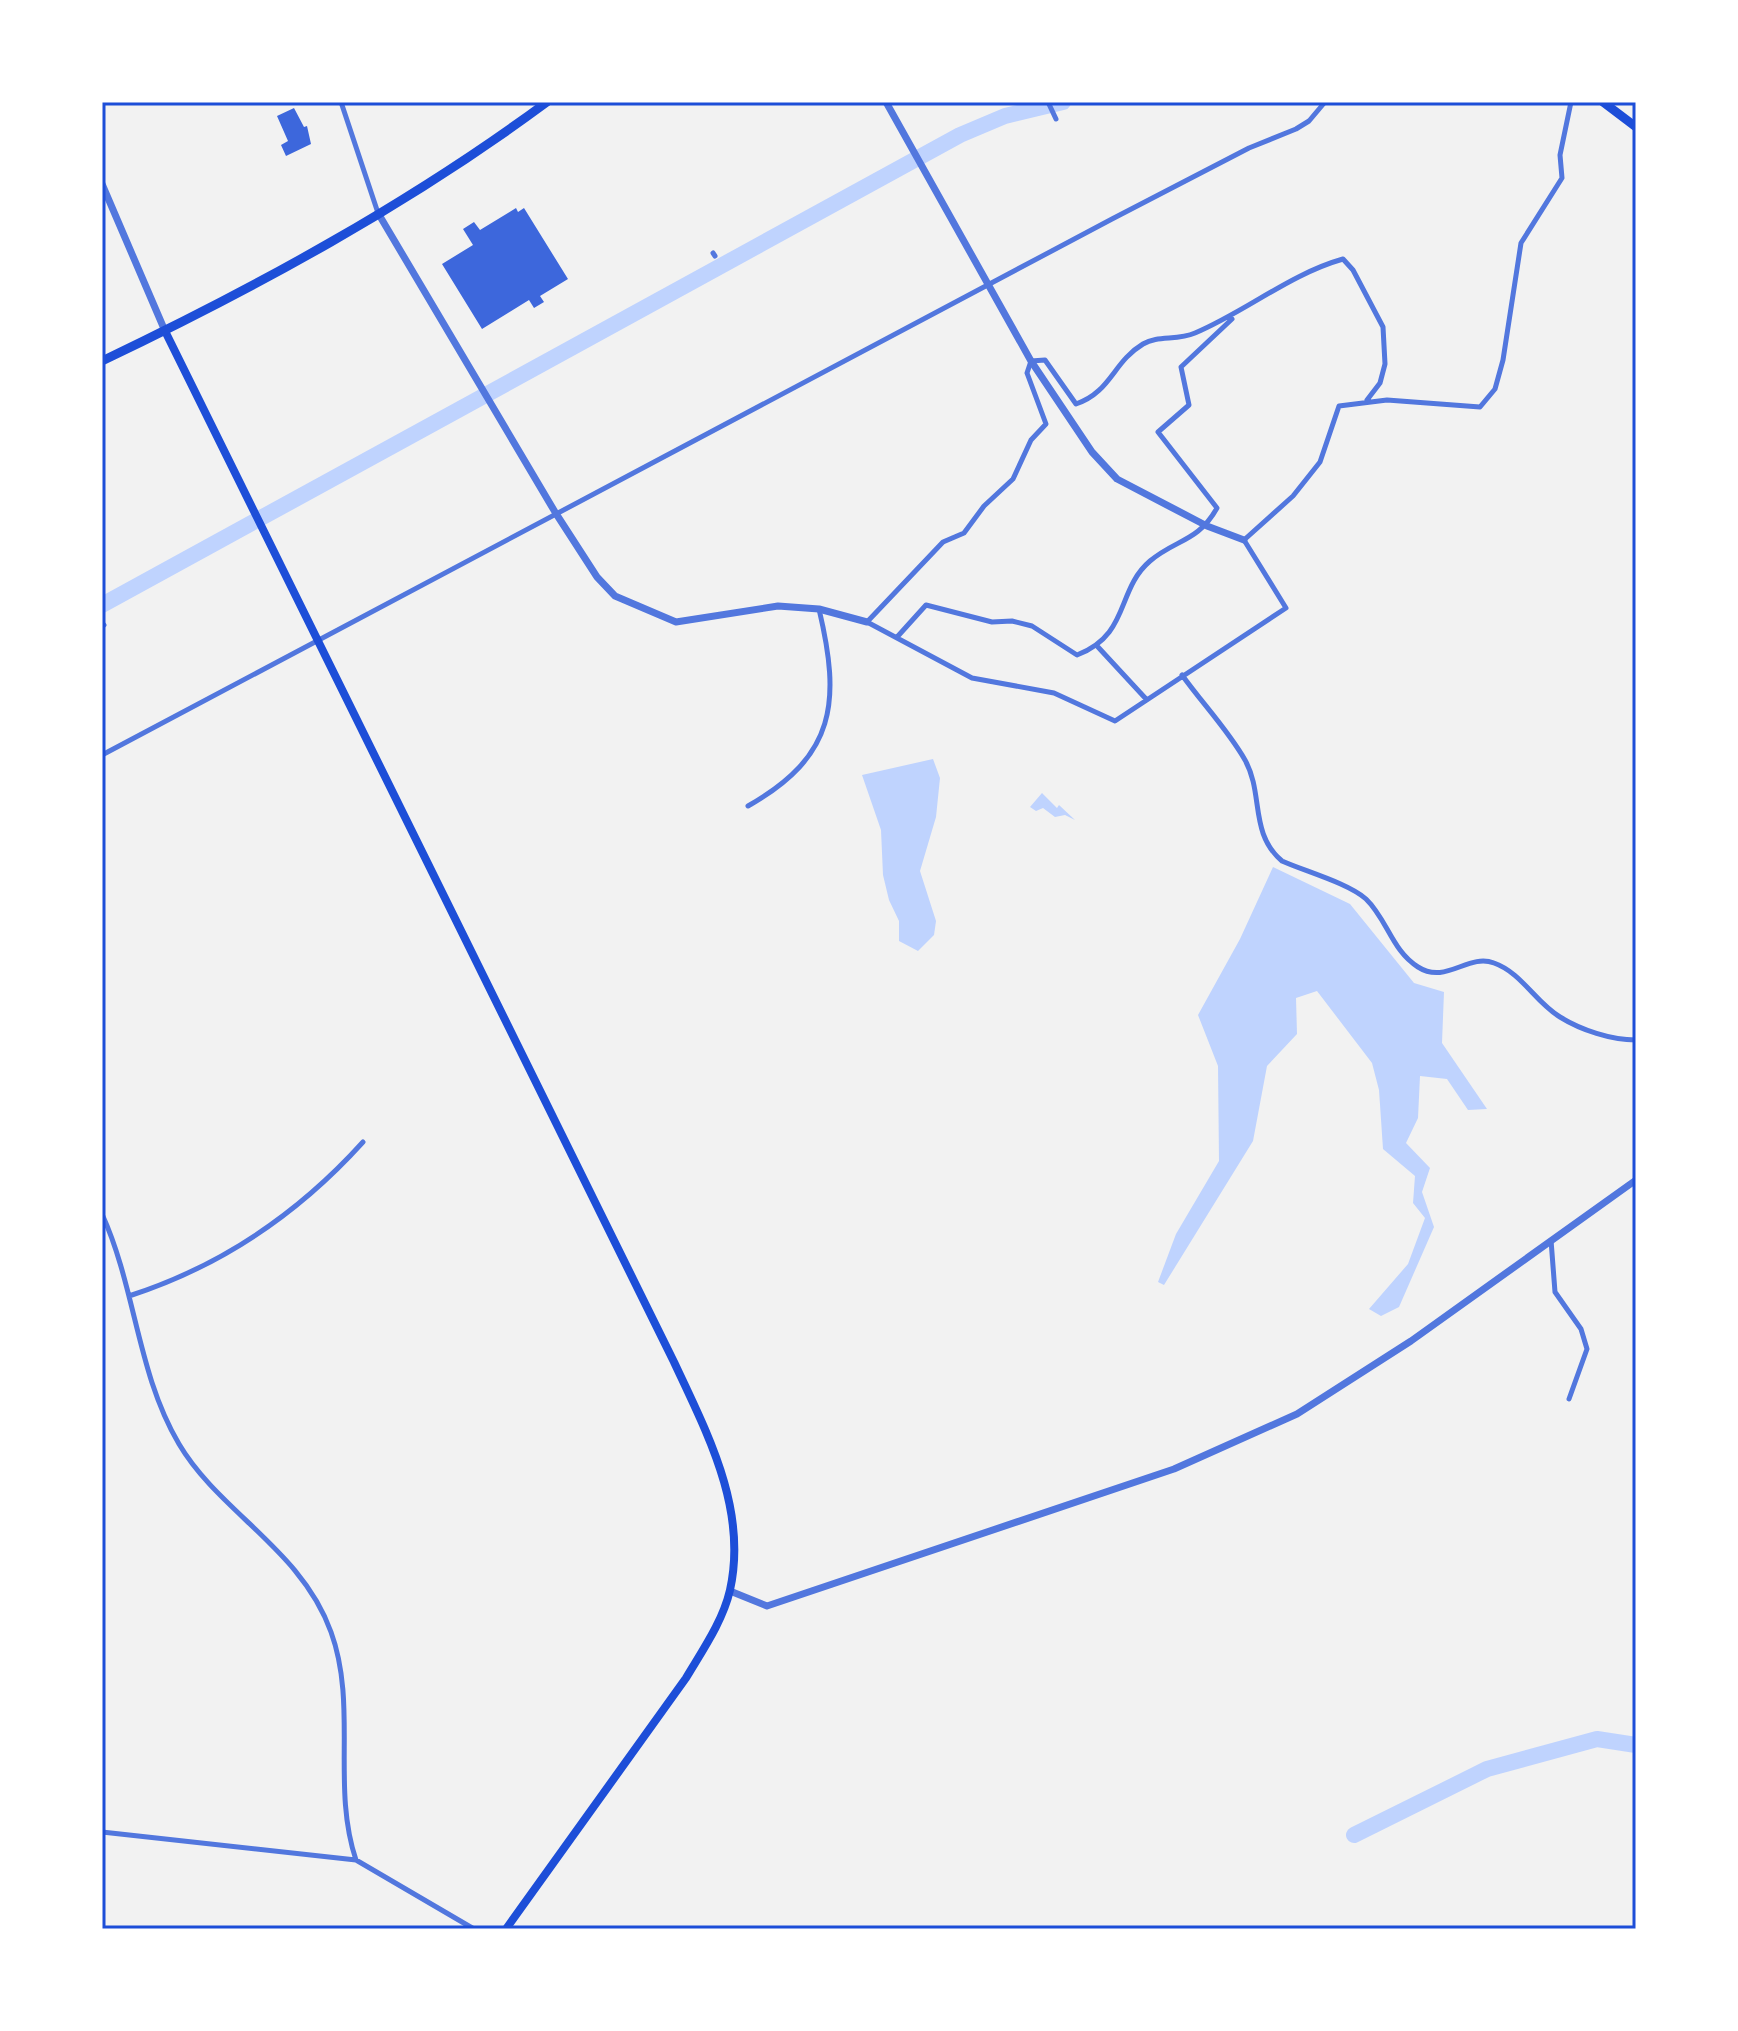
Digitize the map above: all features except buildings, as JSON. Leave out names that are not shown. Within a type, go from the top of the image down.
[{"type":"highway","points":[[102,361],[302,259],[378,213],[532,107],[547,102]]},
{"type":"highway","points":[[1603,102],[1636,127]]},
{"type":"main road","points":[[165,331],[710,1439],[726,1483],[732,1524],[730,1591],[712,1635],[686,1678],[506,1929]]},
{"type":"street","points":[[341,102],[378,213],[555,512],[604,586],[622,601],[676,622],[778,606],[819,609],[867,622],[972,678],[1054,693],[1115,721],[1286,608],[1244,540],[1207,526],[1117,479],[1068,420],[1031,361],[886,102]]},
{"type":"street","points":[[1048,102],[1056,119]]},
{"type":"street","points":[[102,755],[555,512],[1249,148],[1296,129],[1309,121],[1325,102]]},
{"type":"street","points":[[1244,540],[1293,496],[1320,462],[1339,406],[1367,400],[1480,407],[1489,399],[1503,360],[1521,243],[1562,178],[1560,155],[1571,102]]},
{"type":"street","points":[[102,184],[165,331]]},
{"type":"street","points":[[1031,361],[1045,360],[1076,404],[1093,398],[1104,388],[1126,356],[1142,344],[1152,339],[1179,340],[1236,316],[1313,270],[1343,259],[1353,270],[1383,327],[1385,364],[1380,383],[1367,400]]},
{"type":"street","points":[[898,636],[926,605],[992,622],[1012,621],[1032,626],[1077,655],[1098,647],[1117,622],[1137,578],[1151,561],[1207,526],[1217,508],[1158,432],[1189,405],[1181,367],[1236,316]]},
{"type":"street","points":[[867,622],[943,542],[964,533],[984,506],[1013,479],[1031,440],[1046,424],[1027,373],[1031,361]]},
{"type":"street","points":[[748,806],[788,779],[824,732],[832,696],[827,640],[819,609]]},
{"type":"street","points":[[1098,647],[1147,700]]},
{"type":"street","points":[[1182,675],[1244,757],[1255,784],[1260,830],[1271,851],[1282,861],[1366,899],[1406,957],[1419,968],[1437,975],[1483,960],[1493,962],[1519,978],[1559,1017],[1606,1036],[1636,1040]]},
{"type":"street","points":[[129,1296],[177,1281],[248,1243],[328,1181],[363,1142]]},
{"type":"street","points":[[730,1591],[767,1606],[1174,1469],[1297,1414],[1345,1386],[1636,1180]]},
{"type":"street","points":[[102,1214],[114,1240],[148,1378],[162,1415],[181,1448],[278,1551],[307,1587],[330,1629],[343,1684],[345,1821],[356,1860]]},
{"type":"street","points":[[1551,1239],[1555,1292],[1581,1329],[1587,1349],[1569,1399]]},
{"type":"street","points":[[102,1832],[356,1860],[474,1929]]},
{"type":"water","points":[[933,759],[940,778],[936,817],[920,871],[936,921],[934,935],[918,951],[899,941],[899,921],[889,900],[883,875],[881,830],[862,775]]},
{"type":"water","points":[[1042,793],[1075,820],[1065,815],[1055,817],[1043,808],[1036,811],[1030,807]]},
{"type":"water","points":[[1273,867],[1350,904],[1414,983],[1444,992],[1442,1043],[1487,1109],[1468,1110],[1447,1079],[1420,1076],[1418,1118],[1406,1143],[1430,1168],[1422,1192],[1434,1227],[1399,1307],[1381,1316],[1369,1309],[1408,1264],[1425,1218],[1413,1203],[1415,1176],[1383,1149],[1379,1090],[1372,1063],[1317,991],[1296,998],[1297,1034],[1267,1066],[1253,1141],[1164,1285],[1158,1282],[1176,1234],[1219,1161],[1218,1066],[1198,1015],[1240,939]]},
{"type":"waterway","points":[[102,605],[960,135],[1005,116],[1063,102]]},
{"type":"waterway","points":[[1354,1835],[1487,1769],[1597,1739],[1636,1745]]}]
